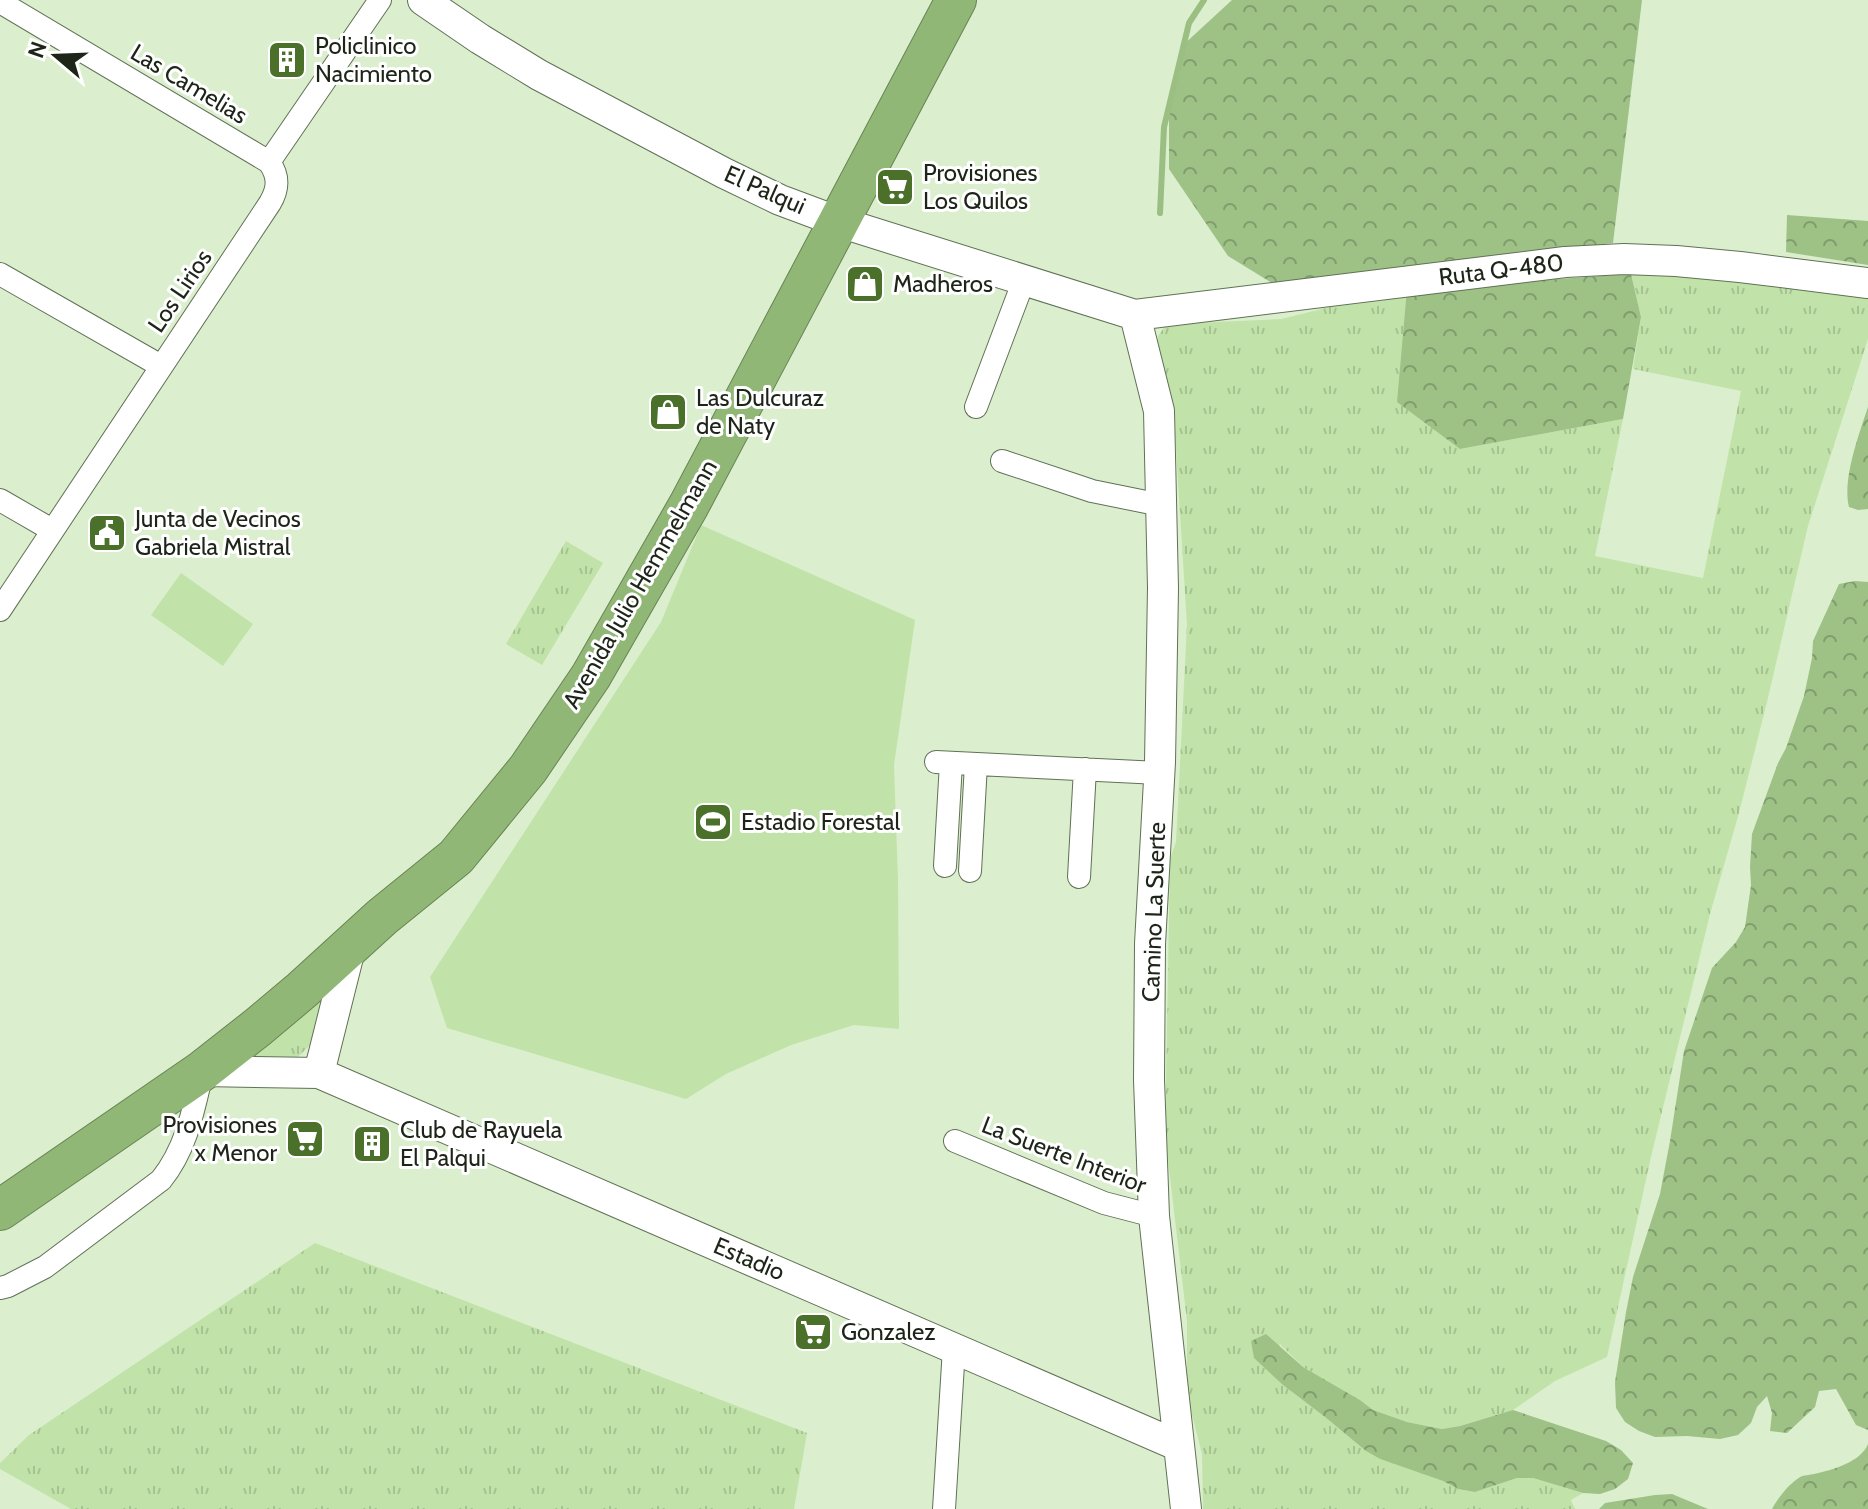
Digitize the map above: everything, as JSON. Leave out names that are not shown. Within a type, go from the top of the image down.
[{"type":"highway","name":"Avenida Julio Hemmelmann","points":[[829,218],[934,0]]},
{"type":"highway","name":"Avenida Julio Hemmelmann","points":[[0,1210],[202,1071],[269,1018],[382,917],[547,701],[605,609],[956,0]]},
{"type":"street","points":[[269,162],[380,0]]},
{"type":"street","name":"El Palqui","points":[[423,0],[539,75],[780,200],[1135,315]]},
{"type":"street","name":"Las Camelias","points":[[0,2],[269,162]]},
{"type":"street","name":"Los Lirios","points":[[0,610],[275,195],[278,181],[269,162]]},
{"type":"street","name":"Ruta Q-480","points":[[1135,315],[1565,262],[1624,259],[1740,267],[1868,283]]},
{"type":"street","points":[[0,274],[161,366]]},
{"type":"street","points":[[976,407],[1024,280]]},
{"type":"street","name":"Camino La Suerte","points":[[1135,315],[1159,411],[1163,588],[1159,773],[1150,944],[1149,1080],[1154,1216],[1186,1509]]},
{"type":"street","points":[[1002,461],[1092,491],[1161,505]]},
{"type":"street","points":[[0,500],[52,530]]},
{"type":"street","points":[[945,866],[944,763],[1159,773]]},
{"type":"street","points":[[970,871],[976,764]]},
{"type":"street","points":[[1079,877],[1085,769]]},
{"type":"street","points":[[319,1073],[351,945]]},
{"type":"street","points":[[0,1288],[45,1267],[161,1180],[180,1151],[191,1123],[202,1071]]},
{"type":"street","name":"Estadio","points":[[202,1071],[319,1073],[1179,1446]]},
{"type":"street","name":"La Suerte Interior","points":[[955,1141],[1104,1203],[1154,1216]]},
{"type":"street","points":[[944,1509],[954,1348]]},
{"type":"green space","points":[[1232,0],[1642,0],[1613,243],[1272,283],[1228,256],[1169,169],[1169,114],[1181,47]]},
{"type":"green space","points":[[1787,215],[1868,221],[1868,265],[1786,252]]},
{"type":"green space","points":[[1631,274],[1675,274],[1868,297],[1868,339],[1808,526],[1767,702],[1710,914],[1651,1157],[1607,1357],[1555,1381],[1513,1410],[1442,1429],[1407,1422],[1373,1410],[1303,1367],[1280,1344],[1272,1373],[1283,1385],[1380,1459],[1458,1489],[1475,1492],[1517,1478],[1533,1478],[1583,1493],[1571,1500],[1575,1509],[1203,1509],[1202,1454],[1187,1387],[1187,1321],[1165,1135],[1170,859],[1176,842],[1187,625],[1173,403],[1163,388],[1157,354],[1158,336],[1168,322],[1281,319],[1330,307],[1382,301],[1398,296],[1407,289],[1460,449],[1623,419],[1595,556],[1703,578],[1741,391],[1633,369],[1641,317]]},
{"type":"green space","points":[[1631,274],[1641,317],[1623,419],[1460,449],[1397,402],[1407,289]]},
{"type":"green space","points":[[1868,407],[1868,509],[1858,510],[1849,507],[1848,484],[1852,457]]},
{"type":"green space","name":"Estadio Forestal","points":[[701,525],[915,620],[894,765],[899,1029],[854,1025],[791,1045],[726,1074],[686,1099],[447,1028],[430,977],[661,622]]},
{"type":"green space","points":[[566,541],[603,563],[542,665],[506,644]]},
{"type":"green space","points":[[181,573],[253,624],[223,666],[151,615]]},
{"type":"green space","points":[[1868,582],[1868,1430],[1856,1425],[1836,1389],[1819,1391],[1815,1407],[1787,1433],[1770,1431],[1772,1413],[1767,1396],[1757,1407],[1751,1423],[1738,1435],[1720,1439],[1655,1437],[1625,1422],[1616,1408],[1615,1382],[1633,1277],[1660,1194],[1684,1051],[1712,968],[1745,927],[1751,885],[1752,834],[1804,696],[1813,641],[1839,584]]},
{"type":"green space","points":[[328,976],[311,1044],[290,1065],[233,1066]]},
{"type":"green space","points":[[315,1243],[807,1433],[794,1509],[71,1509],[0,1469],[0,1463],[29,1435]]},
{"type":"green space","points":[[1266,1334],[1303,1367],[1373,1410],[1407,1422],[1442,1429],[1513,1410],[1606,1441],[1621,1450],[1633,1463],[1628,1479],[1615,1489],[1600,1494],[1583,1493],[1533,1478],[1517,1478],[1475,1492],[1458,1489],[1380,1459],[1283,1385],[1254,1358],[1251,1341]]},
{"type":"green space","points":[[1868,1444],[1868,1509],[1772,1509],[1785,1491],[1802,1476],[1845,1464],[1859,1456]]},
{"type":"green space","points":[[1672,1494],[1708,1509],[1599,1509],[1605,1503]]},
{"type":"waterway","points":[[1160,213],[1164,127],[1189,23],[1204,0]]},
{"type":"place","name":"Policlinico Nacimiento","points":[[287,60]]},
{"type":"place","name":"Provisiones Los Quilos","points":[[895,187]]},
{"type":"place","name":"Madheros","points":[[865,284]]},
{"type":"place","name":"Las Dulcuraz de Naty","points":[[668,412]]},
{"type":"place","name":"Junta de Vecinos Gabriela Mistral","points":[[107,533]]},
{"type":"place","name":"Estadio Forestal","points":[[713,822]]},
{"type":"place","name":"Provisiones x Menor","points":[[305,1139]]},
{"type":"place","name":"Club de Rayuela El Palqui","points":[[372,1144]]},
{"type":"place","name":"Gonzalez","points":[[813,1332]]}]
